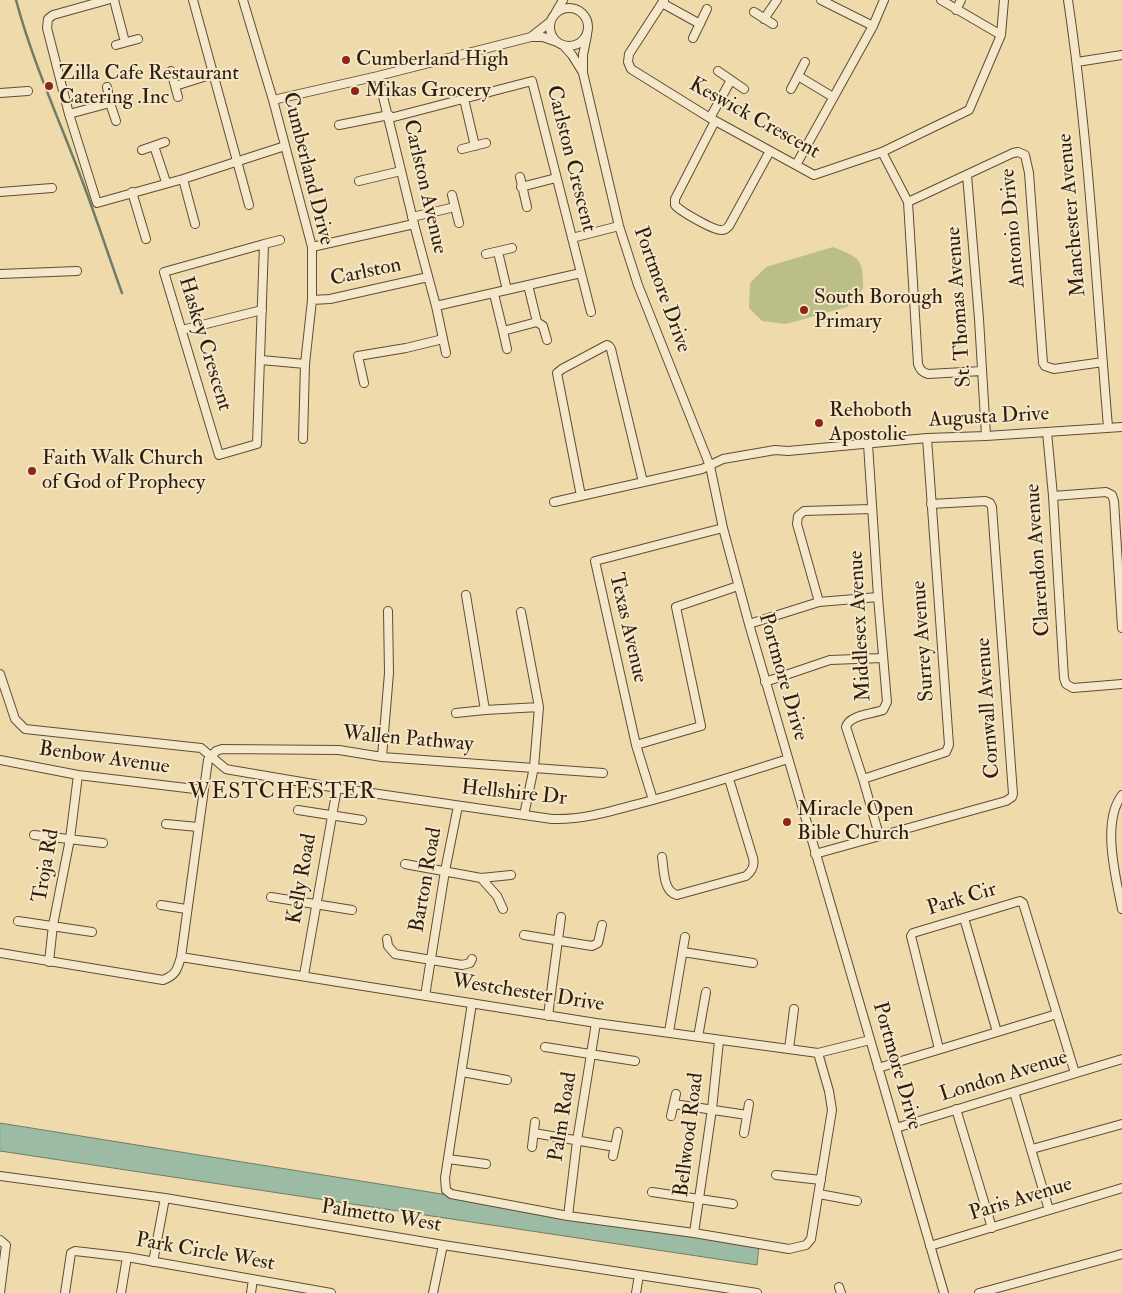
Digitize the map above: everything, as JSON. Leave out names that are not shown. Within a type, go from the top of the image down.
[{"type":"street","points":[[107,0],[53,15],[48,18],[47,28],[69,114],[97,203],[182,179],[285,146]]},
{"type":"street","points":[[114,0],[125,42]]},
{"type":"street","points":[[193,0],[249,205]]},
{"type":"street","name":"Cumberland Drive","points":[[243,0],[273,100],[312,248],[312,300],[305,364],[303,439]]},
{"type":"street","points":[[560,44],[550,29],[552,19],[563,0]]},
{"type":"street","points":[[273,100],[378,76],[531,37],[543,37],[570,46],[577,44],[586,35],[587,21],[579,10],[576,0]]},
{"type":"street","points":[[764,19],[777,0]]},
{"type":"street","points":[[821,0],[873,26]]},
{"type":"street","points":[[796,165],[873,26],[884,0]]},
{"type":"street","points":[[941,0],[1001,35]]},
{"type":"street","points":[[956,10],[961,0]]},
{"type":"street","name":"Keswick Crescent","points":[[663,1],[629,54],[628,62],[631,69],[713,119],[814,175],[882,152],[969,110],[1001,35],[1004,0]]},
{"type":"street","name":"Manchester Avenue","points":[[1068,0],[1077,62],[1092,208],[1108,428]]},
{"type":"street","points":[[663,1],[700,24]]},
{"type":"street","points":[[531,37],[552,19],[558,11],[565,8],[579,10]]},
{"type":"street","points":[[693,38],[707,9]]},
{"type":"street","points":[[754,12],[772,24]]},
{"type":"street","name":"Portmore Drive","points":[[586,35],[583,73],[619,226],[638,285],[710,466],[723,528],[765,682],[944,1293]]},
{"type":"street","points":[[116,45],[138,39]]},
{"type":"street","name":"Portmore Drive","points":[[560,44],[572,55],[583,73]]},
{"type":"street","points":[[1077,62],[1122,55]]},
{"type":"street","points":[[791,89],[805,62]]},
{"type":"street","points":[[171,71],[178,97]]},
{"type":"street","points":[[718,71],[744,89]]},
{"type":"street","points":[[175,86],[213,74]]},
{"type":"street","name":"Carlston Avenue","points":[[378,76],[446,353]]},
{"type":"street","points":[[798,76],[833,97]]},
{"type":"street","points":[[731,80],[675,199],[675,205],[717,230],[725,230],[770,151]]},
{"type":"street","name":"Carlston Crescent","points":[[339,125],[389,117],[532,81],[582,273],[590,312]]},
{"type":"street","points":[[107,87],[116,121]]},
{"type":"street","points":[[0,93],[28,91]]},
{"type":"street","points":[[464,99],[475,146]]},
{"type":"street","points":[[69,114],[110,103]]},
{"type":"street","points":[[142,150],[165,142]]},
{"type":"street","points":[[462,149],[486,143]]},
{"type":"street","points":[[154,146],[166,182]]},
{"type":"street","points":[[882,152],[908,202],[918,364],[922,372],[928,374],[982,371]]},
{"type":"street","name":"Antonio Drive","points":[[908,202],[1013,153],[1022,153],[1027,160],[1032,204],[1044,366],[1054,368],[1102,362]]},
{"type":"street","points":[[359,181],[401,171]]},
{"type":"street","name":"St. Thomas Avenue","points":[[967,175],[979,319],[986,436]]},
{"type":"street","points":[[520,177],[527,207]]},
{"type":"street","points":[[521,187],[556,178]]},
{"type":"street","points":[[182,179],[195,224]]},
{"type":"street","points":[[0,192],[52,188]]},
{"type":"street","points":[[132,192],[146,239]]},
{"type":"street","points":[[452,195],[459,223]]},
{"type":"street","points":[[312,248],[413,221],[455,207]]},
{"type":"street","points":[[572,238],[619,226]]},
{"type":"street","name":"Haskey Crescent","points":[[261,360],[257,444],[220,455],[164,272],[280,240]]},
{"type":"street","points":[[264,244],[261,360],[305,364]]},
{"type":"street","points":[[486,254],[512,248]]},
{"type":"street","points":[[498,252],[507,290]]},
{"type":"street","points":[[0,274],[77,270]]},
{"type":"street","points":[[436,306],[582,273]]},
{"type":"street","name":"Carlston","points":[[312,300],[330,299],[428,277]]},
{"type":"street","points":[[528,285],[536,322]]},
{"type":"street","points":[[494,294],[507,349]]},
{"type":"street","points":[[182,330],[262,310]]},
{"type":"street","points":[[503,331],[536,322],[543,326],[547,340]]},
{"type":"street","points":[[364,383],[358,356],[406,348],[443,339]]},
{"type":"street","points":[[581,496],[557,373],[607,345],[611,350],[643,482]]},
{"type":"street","name":"Augusta Drive","points":[[554,502],[710,466],[723,459],[774,450],[788,451],[927,438],[1122,427]]},
{"type":"street","name":"Clarendon Avenue","points":[[1048,432],[1064,678],[1066,684],[1072,688],[1122,684]]},
{"type":"street","name":"Surrey Avenue","points":[[863,779],[943,753],[949,749],[927,438]]},
{"type":"street","name":"Middlesex Avenue","points":[[868,444],[886,707],[880,711],[851,719],[846,724],[846,730],[863,779],[879,835]]},
{"type":"street","points":[[1053,496],[1106,492],[1112,495],[1122,628]]},
{"type":"street","name":"Cornwall Avenue","points":[[815,854],[1012,798],[992,507],[990,503],[985,501],[931,504]]},
{"type":"street","points":[[819,602],[797,524],[798,516],[804,511],[872,509]]},
{"type":"street","name":"Texas Avenue","points":[[654,800],[636,745],[595,561],[723,528]]},
{"type":"street","points":[[636,745],[701,726],[676,607],[738,586]]},
{"type":"street","points":[[466,595],[485,710]]},
{"type":"street","points":[[749,624],[819,602],[878,597]]},
{"type":"street","points":[[382,757],[389,673],[388,612]]},
{"type":"street","points":[[521,612],[538,707],[534,767],[524,815]]},
{"type":"street","points":[[765,682],[830,660],[882,658]]},
{"type":"street","points":[[0,674],[15,719],[25,729],[190,746],[201,748],[211,756],[208,760],[203,790],[180,957],[177,969],[172,977],[163,980],[0,953]]},
{"type":"street","points":[[456,713],[538,707]]},
{"type":"street","name":"Wallen Pathway","points":[[211,756],[216,751],[232,749],[339,750],[382,757],[603,773]]},
{"type":"street","name":"Hellshire Dr","points":[[211,756],[226,768],[232,770],[458,806],[571,820],[729,779],[788,759]]},
{"type":"street","name":"Benbow Avenue","points":[[0,760],[78,775],[203,790]]},
{"type":"street","name":"Troja Rd","points":[[49,962],[70,839],[78,775]]},
{"type":"street","points":[[662,857],[667,889],[672,894],[677,895],[751,873],[754,863],[753,858],[729,779]]},
{"type":"street","name":"Kelly Road","points":[[304,975],[338,788]]},
{"type":"street","points":[[1122,796],[1115,809],[1111,834],[1111,848],[1122,909]]},
{"type":"street","name":"Barton Road","points":[[425,996],[445,871],[458,806]]},
{"type":"street","points":[[298,810],[362,820]]},
{"type":"street","points":[[166,824],[198,827]]},
{"type":"street","points":[[34,835],[103,843]]},
{"type":"street","points":[[405,864],[481,878],[510,876]]},
{"type":"street","points":[[481,878],[497,896],[503,909]]},
{"type":"street","points":[[271,897],[352,910]]},
{"type":"street","name":"Park Cir","points":[[939,1049],[911,936],[913,933],[1020,901],[1023,903],[1075,1073]]},
{"type":"street","points":[[161,905],[186,909]]},
{"type":"street","points":[[548,1016],[561,916]]},
{"type":"street","points":[[964,918],[997,1032]]},
{"type":"street","points":[[18,920],[92,932]]},
{"type":"street","points":[[524,935],[590,947],[598,943],[602,924]]},
{"type":"street","points":[[669,1032],[685,937]]},
{"type":"street","points":[[386,940],[388,946],[395,954],[467,965],[472,959]]},
{"type":"street","points":[[683,952],[753,963]]},
{"type":"street","name":"Westchester Drive","points":[[180,957],[304,975],[548,1016],[669,1032],[719,1041],[818,1053],[870,1040]]},
{"type":"street","points":[[698,1037],[706,992]]},
{"type":"street","points":[[472,1003],[445,1184],[446,1190],[451,1194],[568,1216],[694,1233],[789,1249],[806,1245],[811,1239],[832,1110],[829,1091],[818,1053]]},
{"type":"street","points":[[789,1049],[794,1009]]},
{"type":"street","points":[[878,1068],[1057,1014]]},
{"type":"street","name":"Palm Road","points":[[568,1216],[577,1141],[596,1023]]},
{"type":"street","name":"Bellwood Road","points":[[694,1233],[712,1109],[719,1041]]},
{"type":"street","points":[[545,1047],[635,1061]]},
{"type":"street","name":"London Avenue","points":[[896,1128],[1122,1059]]},
{"type":"street","points":[[462,1072],[507,1080]]},
{"type":"street","points":[[1014,1092],[1049,1210]]},
{"type":"street","points":[[672,1116],[676,1094]]},
{"type":"street","points":[[674,1104],[747,1116]]},
{"type":"street","points":[[744,1133],[749,1104]]},
{"type":"street","points":[[956,1109],[992,1228]]},
{"type":"street","points":[[532,1148],[535,1122]]},
{"type":"street","points":[[1032,1149],[1122,1124]]},
{"type":"street","points":[[613,1156],[618,1132]]},
{"type":"street","points":[[534,1133],[615,1147]]},
{"type":"street","points":[[448,1159],[486,1164]]},
{"type":"street","points":[[776,1175],[821,1180]]},
{"type":"street","name":"Palmetto West","points":[[0,1176],[165,1198],[442,1244],[757,1293]]},
{"type":"street","name":"Paris Avenue","points":[[930,1246],[1122,1188]]},
{"type":"street","points":[[652,1192],[733,1204]]},
{"type":"street","points":[[819,1194],[856,1201]]},
{"type":"street","points":[[153,1262],[165,1198]]},
{"type":"street","points":[[0,1293],[6,1245],[2,1241]]},
{"type":"street","points":[[433,1293],[442,1244]]},
{"type":"street","name":"Park Circle West","points":[[64,1293],[71,1253],[73,1251],[127,1257],[311,1291],[331,1293]]},
{"type":"street","points":[[979,1293],[1122,1254]]},
{"type":"street","points":[[121,1293],[127,1257]]},
{"type":"street","points":[[636,1293],[639,1275]]},
{"type":"street","points":[[251,1293],[253,1279]]},
{"type":"shaded area","points":[[833,247],[855,257],[861,265],[863,289],[847,307],[786,324],[762,321],[749,308],[750,283],[766,267]]},
{"type":"shaded area","points":[[0,1123],[759,1245],[757,1265],[0,1151]]},
{"type":"waterway","points":[[16,0],[37,66],[86,190],[122,293]]},
{"type":"place","name":"Cumberland High","points":[[346,60]]},
{"type":"place","name":"Zilla Cafe Restaurant Catering .Inc","points":[[49,86]]},
{"type":"place","name":"Mikas Grocery","points":[[355,91]]},
{"type":"place","name":"South Borough Primary","points":[[804,310]]},
{"type":"place","name":"Rehoboth Apostolic","points":[[819,423]]},
{"type":"place","name":"Faith Walk Church of God of Prophecy","points":[[32,471]]},
{"type":"place","name":"Miracle Open Bible Church","points":[[787,822]]},
{"type":"district","name":"WESTCHESTER","points":[[282,793]]}]
